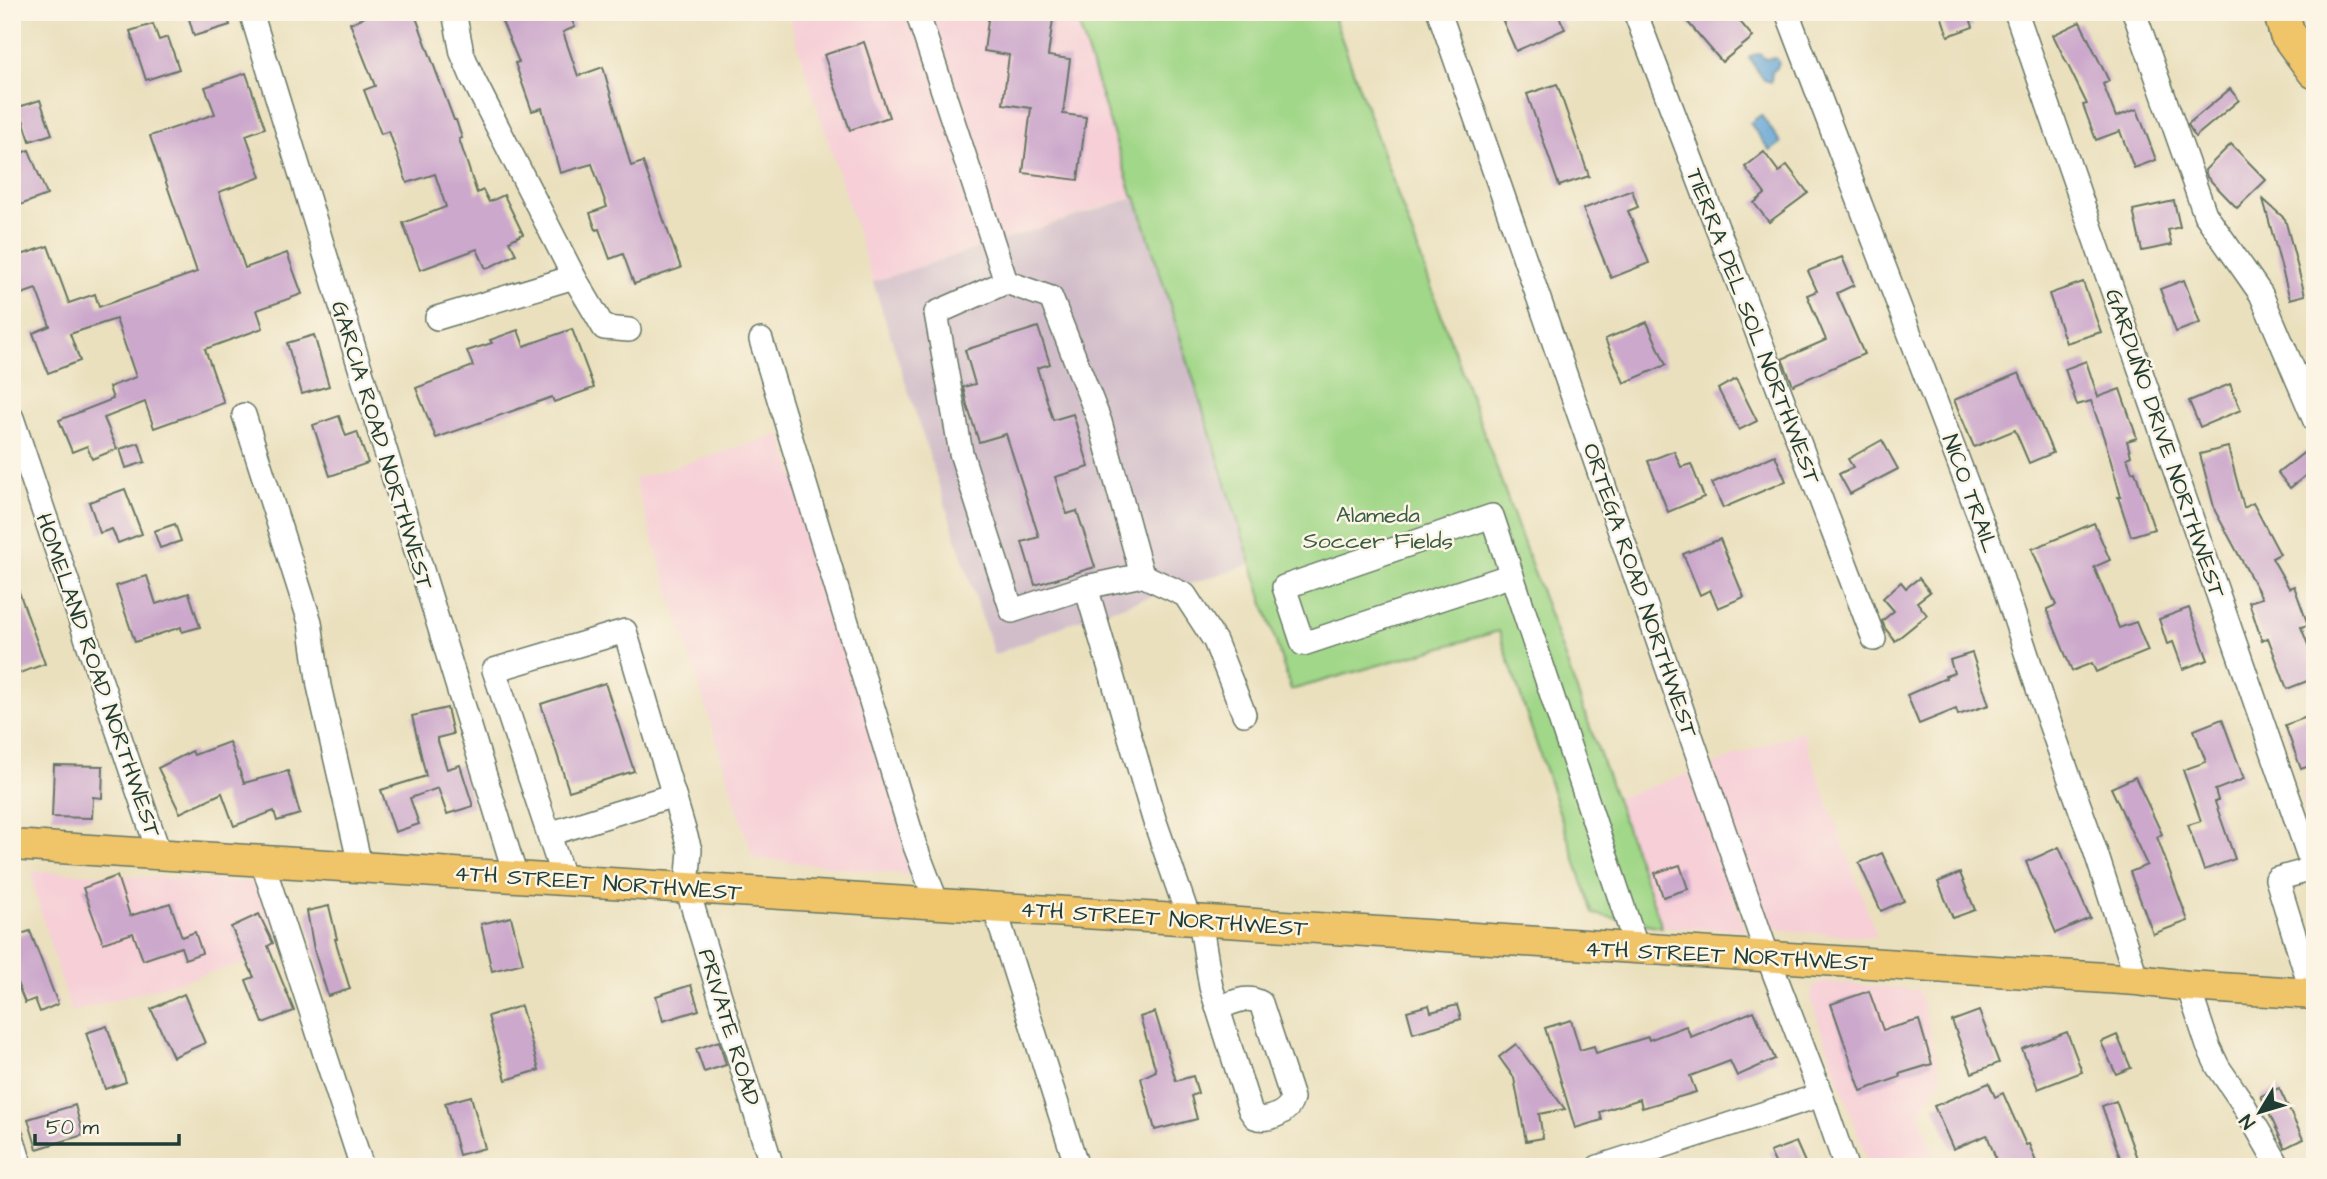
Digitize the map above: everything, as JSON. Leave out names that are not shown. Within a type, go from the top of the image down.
[{"type":"highway","points":[[2281,12],[2287,33],[2315,71]]},
{"type":"main road","name":"4TH STREET NORTHWEST","points":[[12,845],[261,858],[516,877],[2313,993]]},
{"type":"street","name":"GARCIA ROAD NORTHWEST","points":[[251,12],[516,877]]},
{"type":"street","points":[[454,12],[462,53],[473,79],[574,277],[604,328],[629,331]]},
{"type":"street","points":[[917,12],[1006,282]]},
{"type":"street","name":"ORTEGA ROAD NORTHWEST","points":[[1439,12],[1768,957],[1846,1167]]},
{"type":"street","name":"TIERRA DEL SOL NORTHWEST","points":[[1635,12],[1874,639]]},
{"type":"street","name":"NICO TRAIL","points":[[1787,12],[1994,555],[2137,980]]},
{"type":"street","name":"GARDUÑO DRIVE NORTHWEST","points":[[2016,12],[2314,871]]},
{"type":"street","points":[[2134,12],[2205,214],[2260,294],[2315,421]]},
{"type":"street","points":[[437,318],[574,277]]},
{"type":"street","points":[[1142,575],[1100,422],[1051,298],[1006,282],[936,313],[961,453],[1012,611],[1086,587],[1142,575],[1185,595],[1215,641],[1244,714]]},
{"type":"street","points":[[761,340],[899,794],[937,903]]},
{"type":"street","points":[[244,415],[310,622],[319,686],[360,865]]},
{"type":"street","name":"HOMELAND ROAD NORTHWEST","points":[[12,418],[159,853]]},
{"type":"street","points":[[1512,575],[1303,644],[1284,587],[1492,516],[1512,575],[1637,949]]},
{"type":"street","points":[[1086,587],[1154,819],[1194,920],[1211,987],[1250,1110],[1255,1117],[1261,1119],[1286,1111],[1292,1098],[1261,1003],[1246,998],[1218,1008]]},
{"type":"street","points":[[564,880],[494,670],[625,631],[690,850],[687,888]]},
{"type":"street","points":[[549,834],[674,795]]},
{"type":"street","points":[[261,858],[362,1167]]},
{"type":"street","points":[[2313,993],[2277,879],[2314,871]]},
{"type":"street","name":"PRIVATE ROAD","points":[[687,888],[772,1167]]},
{"type":"street","points":[[994,906],[1077,1167]]},
{"type":"street","points":[[2188,986],[2208,1046],[2218,1066],[2279,1167]]},
{"type":"street","points":[[1598,1167],[1821,1095]]},
{"type":"street","points":[[12,1137],[21,1167]]},
{"type":"shaded area","points":[[787,12],[1075,12],[1133,197],[873,282]]},
{"type":"shaded area","points":[[1136,197],[1251,564],[1070,623],[994,655],[873,282]]},
{"type":"shaded area","points":[[781,434],[920,876],[753,858],[634,479]]},
{"type":"shaded area","points":[[1802,731],[1877,937],[1786,931],[1768,925],[1711,765]]},
{"type":"shaded area","points":[[1690,773],[1745,930],[1662,927],[1617,798]]},
{"type":"shaded area","points":[[2315,788],[2315,840],[2300,794]]},
{"type":"shaded area","points":[[32,871],[265,883],[281,953],[71,1012],[35,894]]},
{"type":"shaded area","points":[[1822,982],[1919,990],[1942,1078],[1920,1113],[1938,1167],[1870,1167],[1811,1001],[1813,986]]},
{"type":"green space","name":"Alameda Soccer Fields","points":[[1075,12],[1332,12],[1662,927],[1593,914],[1499,631],[1291,690]]},
{"type":"water","points":[[1760,54],[1765,59],[1776,58],[1779,62],[1772,72],[1771,82],[1764,80],[1749,58]]},
{"type":"water","points":[[1761,115],[1781,143],[1770,151],[1750,123]]},
{"type":"building","points":[[187,12],[226,12],[230,25],[194,36]]},
{"type":"building","points":[[377,12],[414,12],[456,120],[462,138],[459,139],[477,193],[483,190],[489,202],[504,195],[523,234],[509,241],[516,254],[486,269],[477,249],[420,270],[403,223],[446,207],[435,174],[407,183],[389,131],[381,134],[364,90],[375,86],[350,23]]},
{"type":"building","points":[[498,12],[568,12],[575,27],[563,32],[578,76],[603,67],[631,166],[643,162],[681,268],[634,284],[623,254],[610,259],[590,213],[607,207],[592,164],[560,173],[542,108],[532,111],[515,63],[519,62]]},
{"type":"building","points":[[989,12],[1054,12],[1048,56],[1070,59],[1063,114],[1086,117],[1078,180],[1023,173],[1031,108],[1003,104],[1009,55],[984,51]]},
{"type":"building","points":[[1499,12],[1557,12],[1565,29],[1516,51]]},
{"type":"building","points":[[1679,12],[1732,12],[1753,37],[1722,62]]},
{"type":"building","points":[[1940,12],[1968,12],[1973,27],[1948,36]]},
{"type":"building","points":[[2080,22],[2109,81],[2103,84],[2116,117],[2137,109],[2156,160],[2134,168],[2120,131],[2096,140],[2083,105],[2087,104],[2053,35]]},
{"type":"building","points":[[153,24],[159,40],[168,37],[179,69],[146,80],[130,31]]},
{"type":"building","points":[[864,42],[889,117],[850,130],[824,55]]},
{"type":"building","points":[[246,73],[265,128],[246,135],[261,177],[219,192],[245,268],[287,253],[302,294],[257,310],[263,328],[205,349],[224,403],[154,428],[145,402],[104,418],[117,449],[92,459],[87,446],[72,452],[59,420],[113,399],[109,387],[136,377],[116,319],[70,334],[80,361],[48,373],[33,333],[50,326],[36,289],[16,296],[12,284],[12,258],[48,246],[69,303],[95,294],[99,307],[197,272],[150,136],[215,114],[205,87]]},
{"type":"building","points":[[1557,84],[1589,176],[1559,186],[1527,94]]},
{"type":"building","points":[[2230,89],[2239,100],[2195,137],[2188,124]]},
{"type":"building","points":[[40,100],[52,134],[30,141],[19,107]]},
{"type":"building","points":[[2231,144],[2266,180],[2237,208],[2207,177],[2205,170]]},
{"type":"building","points":[[29,150],[47,195],[12,208],[12,157]]},
{"type":"building","points":[[1764,152],[1779,172],[1787,165],[1808,193],[1769,222],[1754,203],[1765,194],[1745,167]]},
{"type":"building","points":[[1632,190],[1638,207],[1628,211],[1649,263],[1611,278],[1583,209]]},
{"type":"building","points":[[2263,199],[2285,219],[2305,295],[2290,299]]},
{"type":"building","points":[[2174,201],[2180,227],[2168,230],[2172,245],[2142,251],[2133,210]]},
{"type":"building","points":[[1842,257],[1854,285],[1837,293],[1864,354],[1793,385],[1782,359],[1826,340],[1807,295],[1817,291],[1808,271]]},
{"type":"building","points":[[2184,280],[2200,323],[2176,332],[2160,289]]},
{"type":"building","points":[[2083,282],[2101,332],[2066,343],[2049,294]]},
{"type":"building","points":[[1647,322],[1666,365],[1624,383],[1605,339]]},
{"type":"building","points":[[1038,327],[1050,364],[1037,368],[1053,420],[1073,414],[1089,467],[1055,477],[1067,514],[1077,511],[1095,567],[1035,585],[1022,542],[1039,537],[1006,434],[979,442],[963,387],[975,384],[965,350]]},
{"type":"building","points":[[572,329],[594,388],[554,402],[552,397],[436,438],[416,388],[473,366],[467,351],[492,343],[490,340],[518,330],[524,346]]},
{"type":"building","points":[[314,335],[329,386],[302,394],[287,343]]},
{"type":"building","points":[[2086,361],[2098,397],[2120,389],[2137,438],[2127,441],[2131,456],[2127,458],[2132,472],[2135,471],[2154,529],[2131,536],[2118,497],[2121,497],[2106,444],[2091,401],[2077,405],[2065,369]]},
{"type":"building","points":[[2019,373],[2053,453],[2029,463],[2015,430],[1974,447],[1954,400]]},
{"type":"building","points":[[1736,379],[1757,421],[1739,430],[1718,389]]},
{"type":"building","points":[[2230,384],[2241,410],[2200,427],[2189,401]]},
{"type":"building","points":[[339,416],[346,436],[357,432],[368,463],[330,476],[313,425]]},
{"type":"building","points":[[1882,440],[1898,469],[1850,494],[1839,474],[1853,467],[1848,459]]},
{"type":"building","points":[[139,443],[145,462],[126,468],[120,449]]},
{"type":"building","points":[[2228,447],[2244,508],[2253,503],[2280,554],[2272,558],[2289,588],[2294,586],[2308,625],[2301,627],[2315,663],[2315,678],[2287,689],[2268,638],[2262,641],[2249,602],[2262,598],[2215,511],[2200,454]]},
{"type":"building","points":[[1674,451],[1681,467],[1691,464],[1704,497],[1668,512],[1648,461]]},
{"type":"building","points":[[2306,451],[2315,462],[2315,468],[2290,488],[2278,473]]},
{"type":"building","points":[[1775,455],[1786,481],[1723,508],[1712,483]]},
{"type":"building","points":[[125,489],[142,534],[118,543],[112,529],[100,533],[89,502]]},
{"type":"building","points":[[2094,523],[2110,560],[2094,567],[2119,628],[2136,622],[2148,651],[2096,672],[2092,663],[2072,671],[2047,609],[2056,605],[2032,549]]},
{"type":"building","points":[[175,524],[181,541],[160,548],[154,531]]},
{"type":"building","points":[[1720,539],[1744,597],[1718,608],[1710,590],[1700,595],[1683,554]]},
{"type":"building","points":[[147,576],[156,604],[189,593],[200,627],[182,632],[181,627],[135,642],[116,586]]},
{"type":"building","points":[[14,578],[45,664],[17,674],[12,660]]},
{"type":"building","points":[[1919,578],[1930,592],[1917,602],[1927,615],[1895,641],[1882,621],[1894,611],[1883,598],[1901,582],[1906,588]]},
{"type":"building","points":[[2189,608],[2208,660],[2183,669],[2173,642],[2167,644],[2159,619]]},
{"type":"building","points":[[1972,653],[1989,705],[1958,715],[1956,709],[1919,724],[1907,695],[1954,673],[1950,660]]},
{"type":"building","points":[[605,683],[634,771],[569,791],[541,704]]},
{"type":"building","points":[[447,708],[453,734],[437,738],[447,769],[460,765],[473,806],[447,814],[438,788],[410,798],[419,824],[395,832],[381,790],[426,776],[412,716]]},
{"type":"building","points":[[2315,714],[2315,764],[2301,769],[2285,725]]},
{"type":"building","points":[[2222,719],[2244,779],[2215,790],[2218,800],[2215,802],[2235,859],[2204,870],[2188,825],[2201,821],[2183,770],[2206,762],[2194,730]]},
{"type":"building","points":[[229,742],[244,783],[288,771],[300,814],[277,821],[274,811],[234,826],[222,793],[180,813],[158,768],[192,751],[194,755]]},
{"type":"building","points":[[54,765],[103,766],[102,798],[93,797],[92,818],[52,817]]},
{"type":"building","points":[[2135,777],[2162,834],[2157,837],[2188,921],[2153,934],[2130,872],[2147,865],[2111,788]]},
{"type":"building","points":[[2059,847],[2090,918],[2056,933],[2026,862]]},
{"type":"building","points":[[1882,853],[1904,901],[1881,911],[1859,863]]},
{"type":"building","points":[[1680,865],[1688,889],[1663,897],[1655,873]]},
{"type":"building","points":[[1960,873],[1975,910],[1953,918],[1938,882]]},
{"type":"building","points":[[117,876],[130,916],[170,903],[182,937],[195,932],[202,953],[185,959],[181,947],[143,960],[133,933],[103,943],[83,888]]},
{"type":"building","points":[[329,906],[335,939],[350,989],[328,996],[314,950],[307,911]]},
{"type":"building","points":[[259,914],[273,943],[268,946],[294,1011],[263,1023],[246,980],[254,977],[231,927]]},
{"type":"building","points":[[511,917],[523,963],[492,971],[481,924]]},
{"type":"building","points":[[30,931],[58,1004],[40,1012],[35,999],[25,1003],[12,971],[12,937]]},
{"type":"building","points":[[691,985],[699,1010],[663,1021],[656,996]]},
{"type":"building","points":[[1869,991],[1883,1030],[1919,1020],[1932,1064],[1899,1074],[1900,1077],[1861,1091],[1831,1004]]},
{"type":"building","points":[[184,994],[205,1043],[173,1057],[151,1009]]},
{"type":"building","points":[[1429,1005],[1431,1012],[1457,1005],[1461,1019],[1413,1033],[1407,1011]]},
{"type":"building","points":[[521,1006],[539,1070],[506,1080],[488,1016]]},
{"type":"building","points":[[1754,1011],[1775,1059],[1737,1076],[1730,1061],[1690,1076],[1696,1092],[1642,1108],[1640,1099],[1600,1112],[1602,1120],[1575,1128],[1545,1028],[1571,1020],[1580,1050],[1594,1046],[1596,1053],[1648,1037],[1649,1040],[1686,1026],[1691,1037]]},
{"type":"building","points":[[1979,1011],[1999,1063],[1972,1073],[1952,1021]]},
{"type":"building","points":[[1155,1012],[1176,1081],[1193,1076],[1198,1093],[1191,1096],[1197,1119],[1155,1130],[1141,1078],[1156,1071],[1140,1017]]},
{"type":"building","points":[[107,1026],[126,1082],[105,1089],[86,1033]]},
{"type":"building","points":[[2067,1032],[2082,1072],[2038,1089],[2022,1049]]},
{"type":"building","points":[[2117,1035],[2131,1068],[2116,1074],[2101,1042]]},
{"type":"building","points":[[719,1041],[726,1065],[704,1072],[696,1049]]},
{"type":"building","points":[[1516,1044],[1565,1109],[1539,1114],[1543,1138],[1526,1141],[1514,1078],[1499,1057]]},
{"type":"building","points":[[1989,1083],[1995,1097],[2003,1093],[2038,1167],[1999,1167],[1987,1135],[1953,1149],[1934,1106]]},
{"type":"building","points":[[2279,1088],[2303,1139],[2285,1148],[2261,1096]]},
{"type":"building","points":[[471,1096],[485,1148],[459,1155],[445,1103]]},
{"type":"building","points":[[2116,1101],[2138,1161],[2123,1166],[2102,1106]]},
{"type":"building","points":[[75,1105],[83,1135],[37,1149],[28,1119]]},
{"type":"building","points":[[1796,1142],[1807,1167],[1777,1167],[1770,1152]]}]
